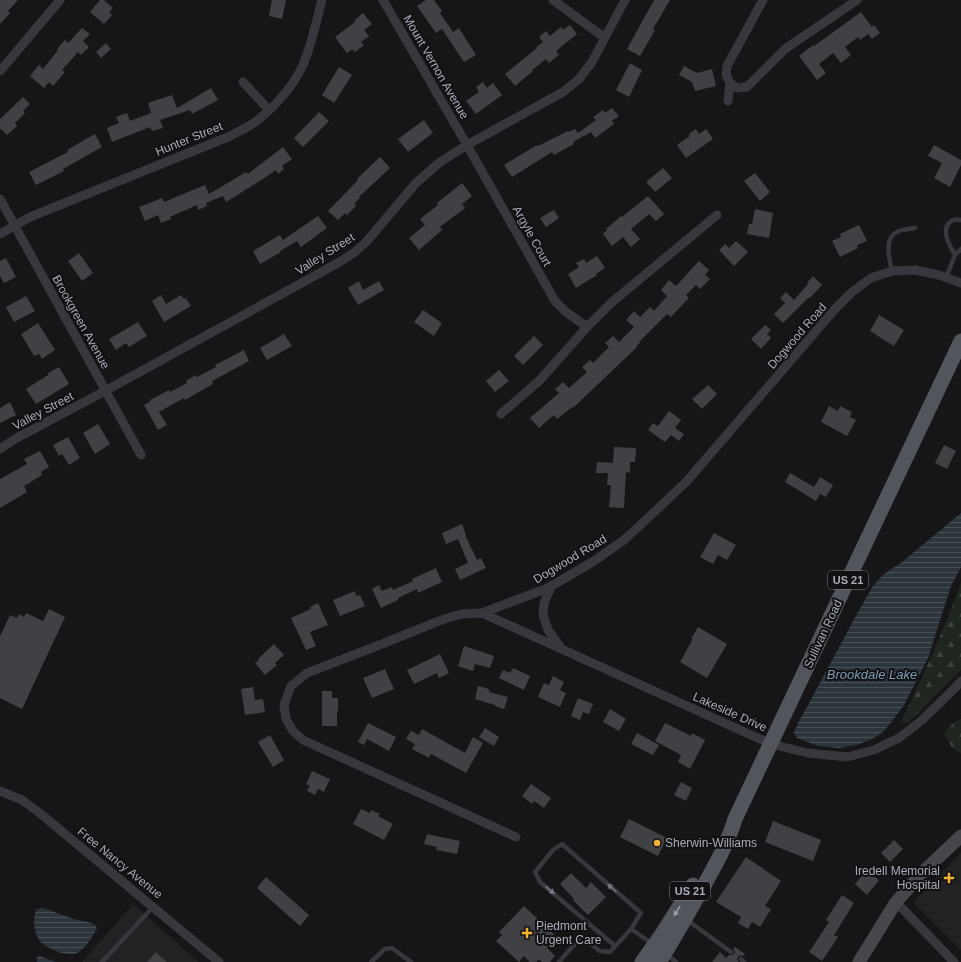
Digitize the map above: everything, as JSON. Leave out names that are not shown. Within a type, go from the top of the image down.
[{"type":"main road","name":"Sullivan Road","points":[[642,962],[664,956],[722,850],[735,819],[961,341]]},
{"type":"main road","name":"Sullivan Road","points":[[664,956],[687,895],[735,819]]},
{"type":"main road","points":[[859,962],[896,902],[924,871],[961,836]]},
{"type":"street","points":[[0,71],[60,0]]},
{"type":"street","name":"Hunter Street","points":[[0,234],[30,217],[228,137],[250,125],[269,110],[289,89],[303,65],[312,39],[322,0]]},
{"type":"street","name":"Mount Vernon Avenue","points":[[383,0],[467,145]]},
{"type":"street","points":[[553,0],[605,38]]},
{"type":"street","name":"Valley Street","points":[[0,449],[15,439],[338,263],[355,252],[367,241],[416,183],[440,162],[467,145],[563,92],[574,84],[592,62],[625,0]]},
{"type":"street","points":[[763,0],[727,66],[726,75],[730,83],[737,88],[747,87],[785,49],[858,0]]},
{"type":"street","points":[[242,82],[269,110]]},
{"type":"street","points":[[728,101],[730,83]]},
{"type":"street","name":"Argyle Court","points":[[467,145],[555,301],[566,312],[587,327]]},
{"type":"street","name":"Brookgreen Avenue","points":[[0,199],[141,455]]},
{"type":"street","points":[[501,414],[540,380],[587,327],[611,303],[717,215]]},
{"type":"street","name":"Dogwood Road","points":[[516,836],[303,740],[293,731],[286,719],[284,705],[291,686],[307,673],[444,620],[462,614],[482,613],[548,588],[594,561],[624,540],[687,481],[836,309],[852,292],[871,278],[892,271],[915,270],[939,275],[961,283]]},
{"type":"street","points":[[552,586],[544,603],[543,615],[548,630],[562,649]]},
{"type":"street","name":"Lakeside Drive","points":[[482,613],[771,744],[808,753],[847,757],[874,750],[899,738],[921,721],[961,681]]},
{"type":"street","name":"Free Nancy Avenue","points":[[0,791],[22,800],[41,814],[219,962]]},
{"type":"street","points":[[896,902],[954,962]]},
{"type":"lane","points":[[954,255],[946,234],[946,229],[951,221],[961,220]]},
{"type":"lane","points":[[892,271],[888,254],[888,244],[895,233],[900,230],[915,228]]},
{"type":"lane","points":[[946,278],[954,255],[961,249]]},
{"type":"lane","points":[[559,962],[581,937],[600,952],[610,952],[631,929],[641,913],[562,844],[553,850],[535,872],[540,882],[615,946]]},
{"type":"lane","points":[[102,962],[154,907]]},
{"type":"lane","points":[[685,919],[731,952]]},
{"type":"lane","points":[[631,929],[664,956]]},
{"type":"lane","points":[[371,962],[385,949],[392,948],[412,962]]},
{"type":"shaded area","name":"Iredell Memorial Hospital","points":[[961,853],[961,950],[913,902]]},
{"type":"shaded area","points":[[133,904],[199,962],[82,962]]},
{"type":"green space","points":[[961,583],[961,670],[909,722],[901,722],[932,654]]},
{"type":"green space","points":[[961,719],[961,753],[953,749],[944,734],[953,723]]},
{"type":"water","name":"Brookdale Lake","points":[[961,513],[961,567],[951,586],[928,658],[904,705],[883,732],[872,739],[857,745],[839,748],[818,746],[797,738],[794,733],[798,723],[873,586],[884,574],[902,562]]},
{"type":"water","points":[[43,908],[74,919],[92,923],[97,929],[87,944],[78,952],[74,954],[66,954],[56,951],[43,944],[36,934],[34,921],[35,912],[37,909]]},
{"type":"water","points":[[40,956],[56,962],[37,962],[37,957]]},
{"type":"building","points":[[0,0],[18,0],[8,11],[10,13],[0,24]]},
{"type":"building","points":[[100,0],[104,0],[113,8],[109,12],[112,15],[104,24],[90,12]]},
{"type":"building","points":[[272,0],[286,0],[282,19],[269,16]]},
{"type":"building","points":[[426,0],[434,0],[442,11],[440,13],[453,32],[459,28],[476,55],[464,62],[442,29],[436,33],[417,6]]},
{"type":"building","points":[[654,0],[670,0],[653,29],[655,30],[640,56],[627,49]]},
{"type":"building","points":[[861,12],[872,27],[874,25],[880,33],[872,39],[868,34],[860,40],[858,37],[845,47],[851,55],[841,63],[833,53],[819,64],[826,73],[817,80],[799,56]]},
{"type":"building","points":[[363,13],[372,24],[364,30],[369,36],[361,42],[364,45],[355,52],[352,49],[347,53],[335,37],[355,22],[354,21]]},
{"type":"building","points":[[570,25],[577,34],[556,51],[559,55],[549,63],[546,59],[515,86],[505,74],[543,42],[539,37],[546,31],[550,36],[561,27],[563,30]]},
{"type":"building","points":[[82,28],[90,34],[83,41],[89,47],[81,55],[78,52],[62,70],[65,72],[53,86],[49,82],[44,88],[30,76],[39,65],[43,69],[65,40],[68,43]]},
{"type":"building","points":[[106,43],[111,49],[101,58],[96,52]]},
{"type":"building","points":[[630,63],[642,70],[629,97],[616,90]]},
{"type":"building","points":[[684,66],[697,73],[712,69],[716,86],[695,91],[692,82],[679,75]]},
{"type":"building","points":[[339,67],[352,75],[334,103],[322,95]]},
{"type":"building","points":[[483,82],[487,88],[493,83],[502,95],[476,114],[466,101],[479,92],[476,87]]},
{"type":"building","points":[[211,88],[218,100],[192,114],[190,110],[160,120],[163,128],[152,131],[150,127],[112,142],[107,128],[119,123],[116,117],[127,113],[130,121],[151,113],[148,103],[172,95],[177,108]]},
{"type":"building","points":[[23,97],[30,104],[23,111],[25,113],[15,123],[17,126],[7,135],[0,128],[0,119]]},
{"type":"building","points":[[612,108],[619,116],[612,121],[614,124],[595,138],[591,132],[573,142],[574,144],[554,155],[552,152],[512,177],[504,165],[537,145],[538,146],[568,131],[575,129],[578,133],[596,120],[593,117],[603,110],[605,113]]},
{"type":"building","points":[[319,112],[329,121],[303,147],[294,138]]},
{"type":"building","points":[[424,120],[433,133],[408,152],[398,139]]},
{"type":"building","points":[[696,129],[699,134],[706,129],[713,139],[686,158],[677,145],[690,136],[689,134]]},
{"type":"building","points":[[95,134],[102,147],[63,169],[64,171],[36,185],[29,172],[68,152],[67,150]]},
{"type":"building","points":[[934,145],[961,160],[961,165],[950,187],[934,178],[942,163],[928,156]]},
{"type":"building","points":[[283,147],[292,159],[282,166],[284,169],[278,174],[276,170],[226,202],[223,196],[206,203],[207,206],[198,210],[197,205],[170,217],[171,219],[161,223],[158,215],[145,221],[139,207],[162,198],[164,202],[205,185],[209,194],[246,172],[248,174]]},
{"type":"building","points":[[380,157],[390,168],[359,197],[360,198],[354,204],[356,206],[347,215],[345,213],[338,220],[328,211],[358,180],[357,179]]},
{"type":"building","points":[[663,168],[672,178],[655,192],[646,182]]},
{"type":"building","points":[[755,173],[770,192],[760,201],[744,181]]},
{"type":"building","points":[[462,183],[472,196],[462,204],[465,208],[440,227],[442,230],[419,250],[409,238],[425,225],[420,219]]},
{"type":"building","points":[[648,196],[664,214],[656,221],[649,214],[631,229],[640,239],[631,247],[623,237],[612,246],[603,234],[607,230],[606,229]]},
{"type":"building","points":[[755,209],[773,213],[769,238],[747,234],[749,224],[752,224]]},
{"type":"building","points":[[554,210],[559,218],[546,227],[540,218]]},
{"type":"building","points":[[318,216],[327,228],[301,247],[297,241],[260,264],[253,251],[280,235],[283,240]]},
{"type":"building","points":[[859,225],[867,241],[857,245],[858,248],[840,257],[832,241],[841,237],[840,234]]},
{"type":"building","points":[[736,241],[748,252],[734,266],[719,250],[725,244],[729,248]]},
{"type":"building","points":[[79,253],[93,273],[82,281],[68,261]]},
{"type":"building","points":[[597,256],[605,268],[596,274],[597,275],[576,288],[568,274],[579,267],[576,263],[584,259],[586,263]]},
{"type":"building","points":[[6,258],[16,277],[4,283],[0,276],[0,261]]},
{"type":"building","points":[[699,261],[709,270],[705,275],[710,279],[700,289],[696,285],[686,295],[689,298],[671,317],[667,314],[639,342],[640,343],[636,346],[637,347],[573,408],[572,407],[557,419],[554,415],[539,428],[530,418],[559,393],[555,389],[563,382],[569,388],[587,372],[582,367],[590,360],[593,363],[609,347],[605,343],[613,336],[619,342],[634,327],[626,320],[634,311],[640,317],[650,307],[654,311],[667,296],[661,290],[669,280],[676,286]]},
{"type":"building","points":[[813,276],[822,285],[783,323],[774,314],[785,303],[780,298],[786,292],[794,300]]},
{"type":"building","points":[[359,281],[363,290],[379,281],[384,290],[358,305],[348,288]]},
{"type":"building","points":[[161,295],[166,304],[181,295],[184,299],[186,298],[191,306],[164,322],[152,301]]},
{"type":"building","points":[[26,296],[35,311],[14,322],[6,307]]},
{"type":"building","points":[[423,310],[442,323],[434,336],[414,322]]},
{"type":"building","points":[[879,315],[904,330],[894,346],[870,331]]},
{"type":"building","points":[[138,322],[147,336],[129,347],[126,343],[116,350],[109,339]]},
{"type":"building","points":[[38,323],[55,350],[42,359],[39,354],[34,356],[21,334]]},
{"type":"building","points":[[765,325],[771,330],[767,334],[771,338],[761,349],[751,339]]},
{"type":"building","points":[[284,334],[292,346],[267,360],[260,348]]},
{"type":"building","points":[[534,336],[543,345],[523,365],[514,356]]},
{"type":"building","points":[[244,350],[249,361],[212,381],[213,384],[185,400],[184,398],[159,412],[167,425],[158,430],[144,405],[151,401],[150,400],[187,383],[186,381],[196,375],[197,377],[216,367],[215,365]]},
{"type":"building","points":[[59,367],[69,384],[36,404],[26,389]]},
{"type":"building","points":[[499,370],[509,381],[495,392],[486,381]]},
{"type":"building","points":[[708,385],[717,394],[702,409],[692,399]]},
{"type":"building","points":[[10,402],[16,415],[0,423],[0,408]]},
{"type":"building","points":[[829,406],[838,411],[840,406],[852,412],[850,417],[856,420],[847,436],[821,422]]},
{"type":"building","points":[[669,411],[681,420],[675,428],[684,434],[679,441],[671,435],[665,442],[648,430],[653,423],[658,426]]},
{"type":"building","points":[[98,424],[110,444],[95,454],[83,433]]},
{"type":"building","points":[[68,437],[80,458],[69,465],[62,454],[59,456],[53,445]]},
{"type":"building","points":[[944,445],[956,451],[947,469],[935,463]]},
{"type":"building","points":[[614,447],[636,448],[635,462],[630,462],[630,473],[626,472],[624,508],[609,507],[611,485],[607,485],[608,473],[596,473],[597,462],[613,463]]},
{"type":"building","points":[[40,451],[49,467],[41,472],[42,475],[24,486],[27,492],[0,508],[0,479],[27,464],[24,459]]},
{"type":"building","points":[[790,473],[814,487],[820,477],[833,485],[826,497],[820,494],[816,501],[785,482]]},
{"type":"building","points":[[462,524],[465,535],[477,560],[481,558],[486,568],[460,580],[455,569],[468,563],[458,539],[446,544],[442,533]]},
{"type":"building","points":[[714,533],[736,545],[727,560],[718,555],[713,564],[700,557]]},
{"type":"building","points":[[436,568],[442,582],[418,593],[417,589],[381,608],[372,589],[379,585],[382,591],[392,587],[393,590]]},
{"type":"building","points":[[355,591],[356,596],[360,595],[365,606],[340,616],[333,600]]},
{"type":"building","points":[[318,603],[328,625],[310,632],[316,646],[306,650],[291,618],[311,609],[310,607]]},
{"type":"building","points":[[49,609],[65,617],[22,709],[0,698],[0,636],[10,615],[17,618],[19,614],[24,617],[26,613],[43,621]]},
{"type":"building","points":[[698,627],[727,644],[707,678],[680,662]]},
{"type":"building","points":[[274,644],[284,655],[275,663],[277,665],[265,675],[255,663]]},
{"type":"building","points":[[464,646],[494,656],[490,668],[475,664],[473,671],[458,666]]},
{"type":"building","points":[[440,654],[449,673],[439,678],[437,673],[414,684],[407,670]]},
{"type":"building","points":[[513,668],[530,676],[524,690],[499,678],[503,670],[510,673]]},
{"type":"building","points":[[385,669],[394,689],[372,698],[363,678]]},
{"type":"building","points":[[553,676],[564,682],[560,690],[566,693],[560,707],[538,697],[544,683],[549,685]]},
{"type":"building","points":[[478,686],[489,689],[489,692],[508,697],[504,709],[475,699]]},
{"type":"building","points":[[253,687],[255,700],[263,699],[265,712],[245,715],[241,689]]},
{"type":"building","points":[[322,691],[332,691],[332,698],[338,698],[337,726],[322,726]]},
{"type":"building","points":[[578,698],[593,704],[589,714],[583,712],[580,720],[571,716]]},
{"type":"building","points":[[610,709],[626,719],[619,731],[603,722]]},
{"type":"building","points":[[368,723],[396,737],[389,751],[367,739],[364,745],[358,742]]},
{"type":"building","points":[[665,723],[691,736],[692,733],[705,740],[690,769],[678,762],[681,755],[655,741]]},
{"type":"building","points":[[485,728],[499,737],[494,746],[479,737]]},
{"type":"building","points":[[422,729],[465,753],[473,737],[483,743],[466,773],[431,754],[429,758],[412,749],[415,744],[406,739],[411,731],[419,735]]},
{"type":"building","points":[[637,733],[659,745],[653,755],[631,744]]},
{"type":"building","points":[[270,735],[284,760],[273,767],[258,742]]},
{"type":"building","points":[[312,771],[330,779],[324,792],[318,789],[315,795],[307,791],[310,786],[306,784]]},
{"type":"building","points":[[681,782],[692,788],[686,801],[674,795]]},
{"type":"building","points":[[531,784],[551,798],[544,808],[534,801],[532,804],[522,796]]},
{"type":"building","points":[[361,809],[370,813],[371,810],[380,814],[378,816],[393,824],[384,840],[353,824]]},
{"type":"building","points":[[629,819],[667,838],[658,856],[620,837]]},
{"type":"building","points":[[773,821],[821,840],[813,861],[765,842]]},
{"type":"building","points":[[427,834],[460,841],[457,854],[436,850],[437,847],[424,844]]},
{"type":"building","points":[[894,840],[903,849],[890,862],[881,853]]},
{"type":"building","points":[[746,857],[781,881],[765,906],[771,909],[760,927],[752,922],[748,929],[738,923],[741,917],[716,902]]},
{"type":"building","points":[[867,870],[879,880],[867,895],[855,884]]},
{"type":"building","points":[[571,873],[586,888],[591,882],[606,897],[588,915],[560,884]]},
{"type":"building","points":[[266,877],[309,915],[300,926],[257,888]]},
{"type":"building","points":[[842,895],[854,903],[834,935],[838,937],[822,961],[809,952],[829,922],[826,920]]},
{"type":"building","name":"Piedmont Urgent Care","points":[[524,906],[557,937],[547,948],[555,956],[550,962],[542,962],[539,959],[536,962],[530,962],[524,956],[519,962],[496,941],[502,935],[499,932]]},
{"type":"building","points":[[735,947],[745,954],[738,957],[737,960],[739,962],[712,962],[720,952],[726,958],[729,955],[733,955],[735,952],[733,949]]},
{"type":"building","points":[[156,952],[167,962],[147,962]]},
{"type":"place","name":"Sherwin-Williams","points":[[657,843]]},
{"type":"place","name":"Iredell Memorial Hospital","points":[[949,878]]},
{"type":"place","name":"Piedmont Urgent Care","points":[[527,933]]}]
